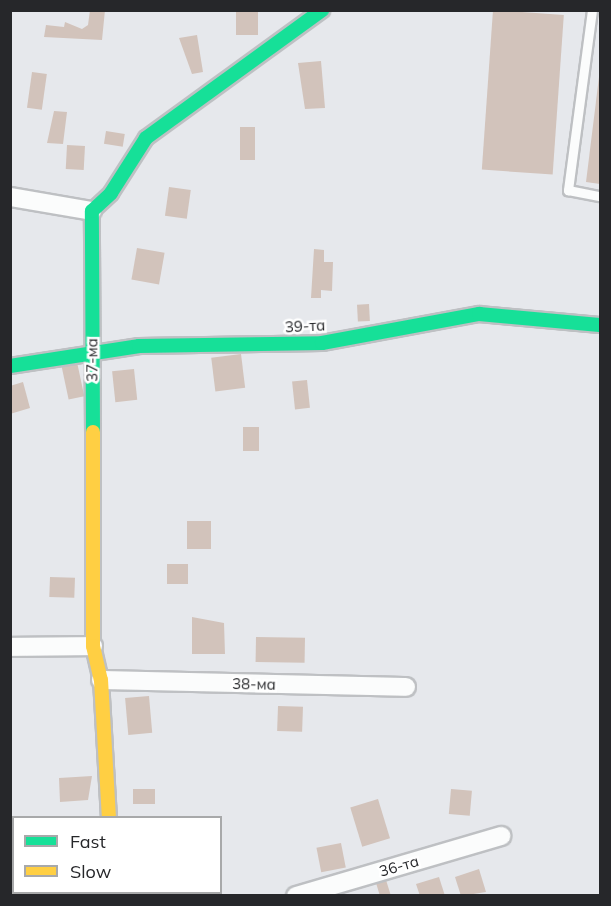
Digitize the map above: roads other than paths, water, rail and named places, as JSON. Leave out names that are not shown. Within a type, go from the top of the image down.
[{"type":"street","points":[[10,197],[92,211],[146,138],[322,10]]},
{"type":"street","name":"37-ма","points":[[92,211],[93,646],[101,680],[110,816]]},
{"type":"street","name":"39-та","points":[[10,366],[139,346],[321,343],[479,314],[600,326]]},
{"type":"street","points":[[10,647],[93,646]]},
{"type":"street","name":"38-ма","points":[[101,680],[406,687]]},
{"type":"street","name":"36-та","points":[[296,896],[501,836]]},
{"type":"lane","points":[[592,10],[568,190],[600,196]]}]
